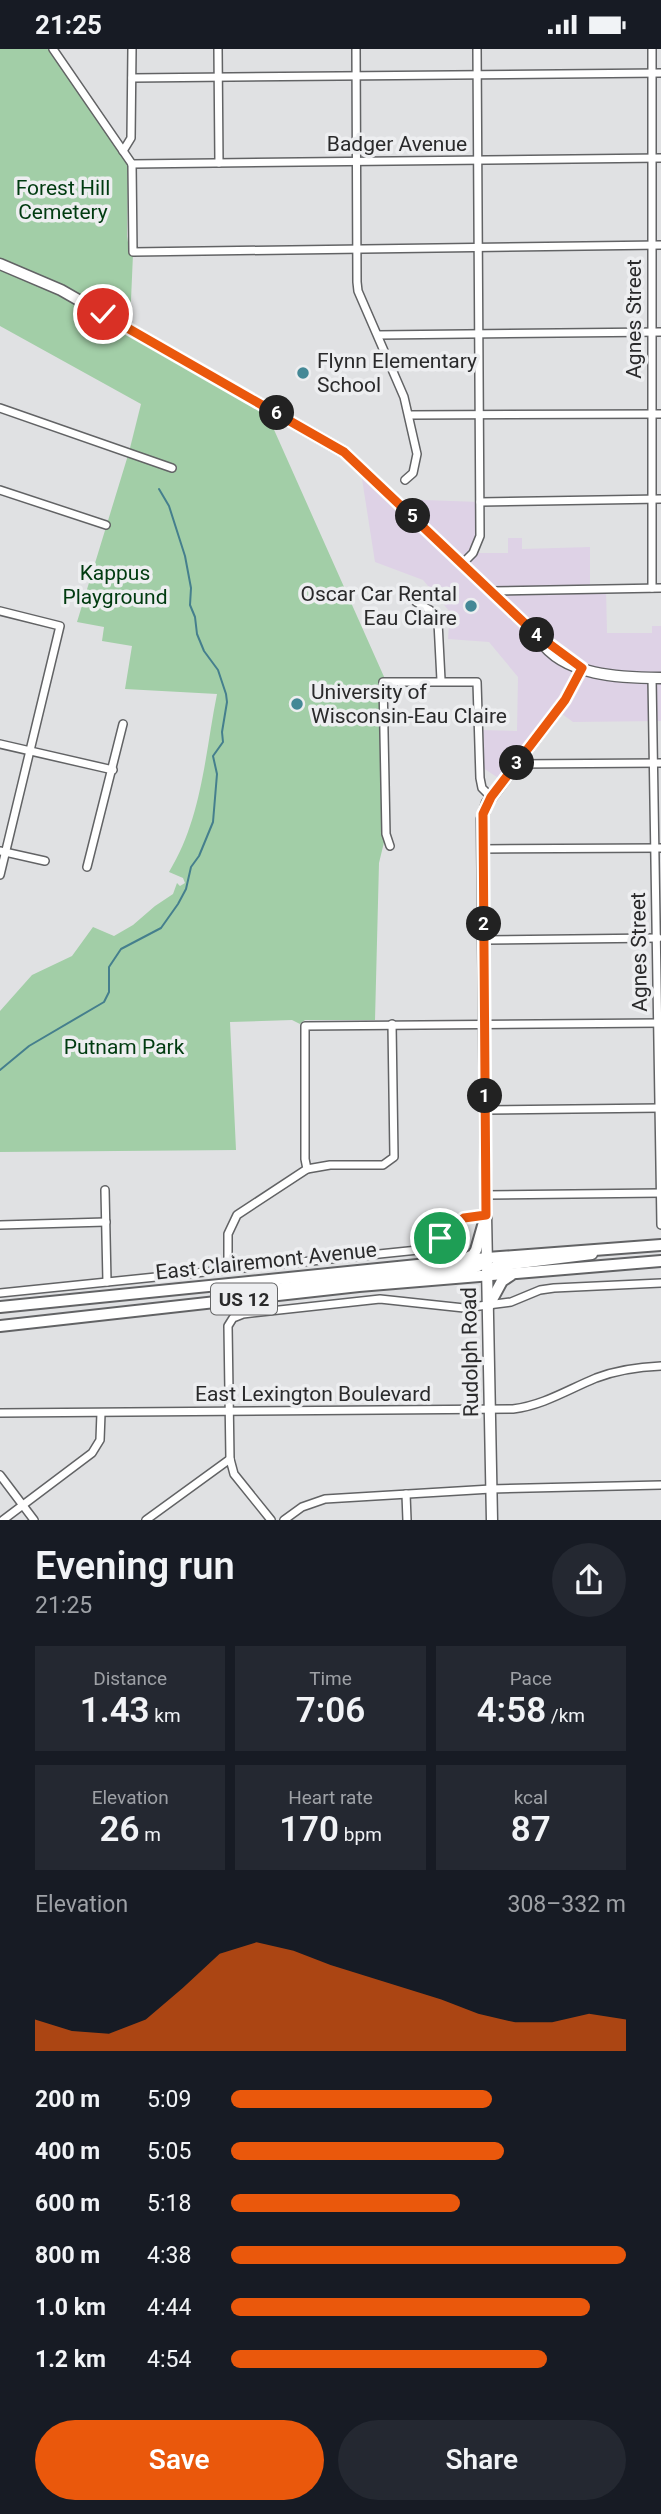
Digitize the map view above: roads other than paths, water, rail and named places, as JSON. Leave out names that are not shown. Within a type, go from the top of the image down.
[{"type":"main road","points":[[456,1261],[473,1255],[486,1215]]},
{"type":"main road","name":"East Clairemont Avenue","points":[[0,1307],[487,1258],[661,1245]]},
{"type":"main road","points":[[638,1263],[661,1255]]},
{"type":"main road","name":"East Clairemont Avenue","points":[[0,1326],[232,1300],[661,1261]]},
{"type":"main road","points":[[489,1305],[502,1281],[520,1272]]},
{"type":"street","points":[[53,49],[132,164],[133,252],[661,245]]},
{"type":"street","points":[[123,151],[131,138],[132,49]]},
{"type":"street","points":[[218,49],[219,163]]},
{"type":"street","points":[[356,49],[358,291],[399,382],[409,415],[417,454],[413,473],[405,480]]},
{"type":"street","points":[[463,563],[478,545],[480,502],[477,49]]},
{"type":"street","name":"Agnes Street","points":[[652,49],[652,588]]},
{"type":"street","points":[[132,78],[661,73]]},
{"type":"street","name":"Badger Avenue","points":[[132,164],[661,158]]},
{"type":"street","points":[[0,264],[61,290],[344,452],[536,634],[582,668],[611,675],[656,678]]},
{"type":"street","points":[[378,335],[661,332]]},
{"type":"street","points":[[0,408],[172,468]]},
{"type":"street","points":[[409,415],[661,414]]},
{"type":"street","points":[[0,490],[106,525]]},
{"type":"street","points":[[480,502],[661,499]]},
{"type":"street","points":[[492,591],[661,588]]},
{"type":"street","points":[[416,602],[430,610],[438,622],[441,680]]},
{"type":"street","points":[[0,611],[60,626],[3,851],[0,875]]},
{"type":"street","name":"Rudolph Road","points":[[492,1520],[482,820],[491,797],[565,700],[582,668]]},
{"type":"street","name":"Agnes Street","points":[[656,678],[661,1225]]},
{"type":"street","points":[[390,846],[386,834],[383,682],[477,681],[480,778],[482,788],[491,797]]},
{"type":"street","points":[[87,867],[123,724]]},
{"type":"street","points":[[0,744],[113,770]]},
{"type":"street","points":[[516,764],[657,763]]},
{"type":"street","points":[[482,849],[658,848]]},
{"type":"street","points":[[3,851],[45,862]]},
{"type":"street","points":[[484,940],[659,938]]},
{"type":"street","points":[[307,1169],[305,1025],[659,1023]]},
{"type":"street","points":[[228,1268],[228,1234],[230,1225],[237,1216],[307,1169],[330,1165],[383,1165],[391,1160],[394,1153],[392,1024]]},
{"type":"street","points":[[486,1110],[660,1108]]},
{"type":"street","points":[[105,1189],[107,1282]]},
{"type":"street","points":[[486,1195],[660,1193]]},
{"type":"street","points":[[0,1293],[418,1250],[434,1243],[464,1218],[486,1215]]},
{"type":"street","points":[[0,1225],[106,1222]]},
{"type":"street","points":[[488,1275],[496,1266],[578,1257],[613,1248]]},
{"type":"street","points":[[232,1300],[255,1291],[478,1267],[487,1258]]},
{"type":"street","points":[[271,1520],[234,1474],[230,1459],[230,1321],[243,1314],[380,1299],[452,1308],[511,1302],[540,1290],[555,1288],[661,1283]]},
{"type":"street","name":"East Lexington Boulevard","points":[[0,1413],[524,1408],[545,1402],[610,1373],[661,1366]]},
{"type":"street","points":[[3,1520],[92,1453],[100,1440],[101,1413]]},
{"type":"street","points":[[146,1520],[230,1459]]},
{"type":"street","points":[[0,1475],[34,1520]]},
{"type":"street","points":[[284,1520],[302,1507],[324,1499],[491,1489],[661,1485]]},
{"type":"street","points":[[406,1495],[407,1520]]},
{"type":"waterway","points":[[0,1070],[29,1046],[104,1002],[109,992],[109,967],[121,949],[161,928],[186,889],[191,867],[199,856],[213,822],[217,774],[213,756],[223,742],[226,694],[218,670],[204,651],[197,634],[190,605],[191,588],[185,556],[169,506],[159,489]]},
{"type":"place","name":"Flynn Elementary School","points":[[303,373]]},
{"type":"place","name":"Oscar Car Rental Eau Claire","points":[[471,606]]},
{"type":"place","name":"University of Wisconsin-Eau Claire","points":[[297,704]]},
{"type":"park label","name":"Forest Hill Cemetery","points":[[63,200]]},
{"type":"park label","name":"Kappus Playground","points":[[115,585]]},
{"type":"park label","name":"Putnam Park","points":[[124,1047]]}]
